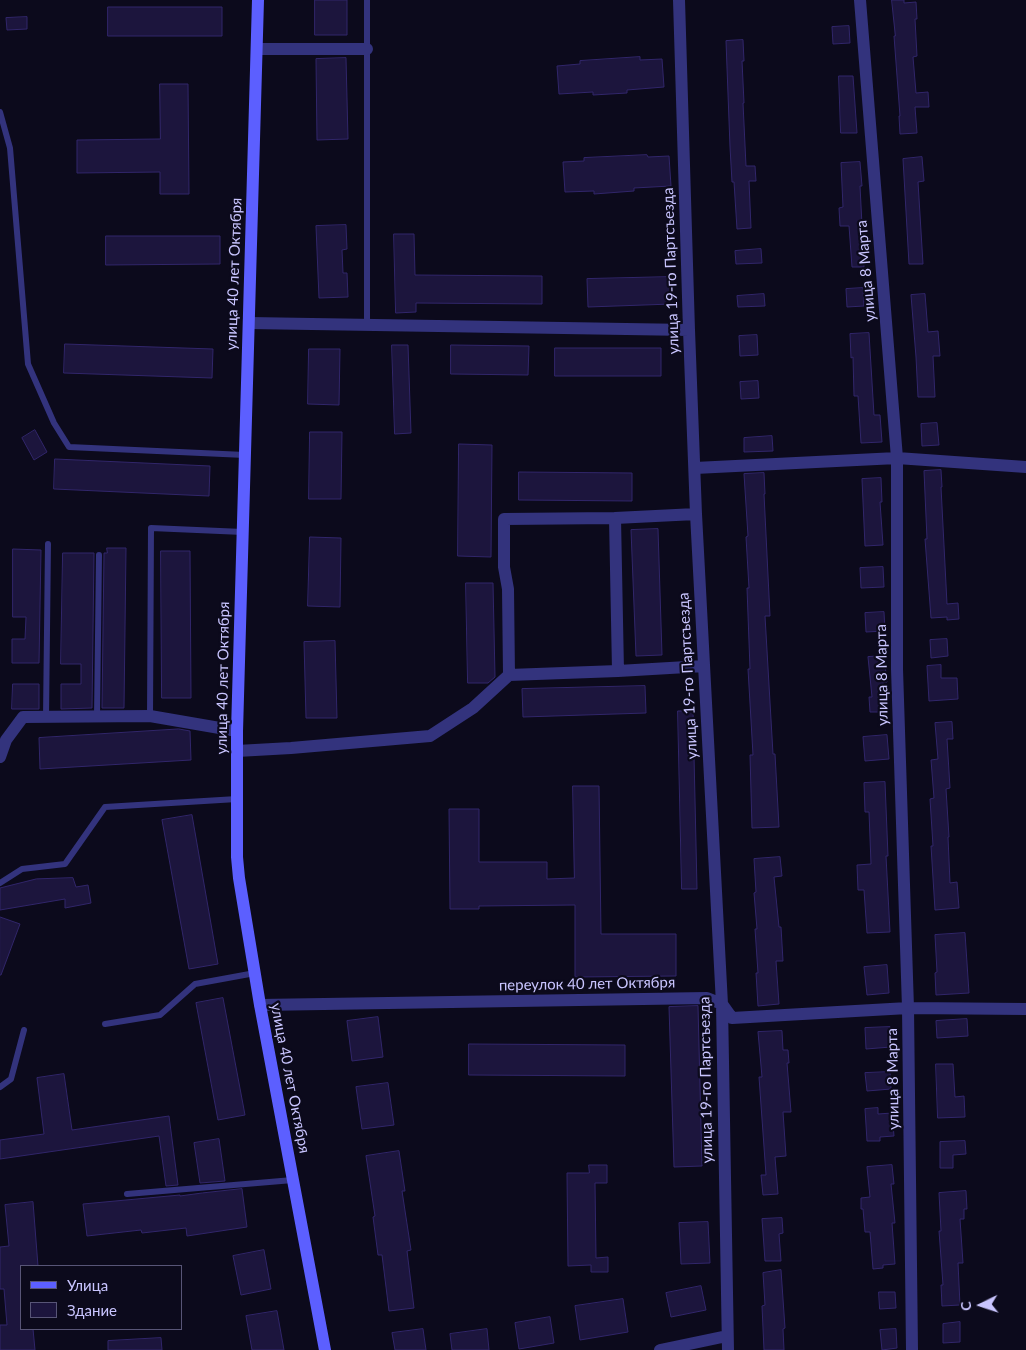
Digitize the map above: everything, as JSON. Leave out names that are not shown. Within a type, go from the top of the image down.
[{"type":"main road","name":"улица 40 лет Октября","points":[[258,0],[237,731],[237,857],[260,1005],[325,1350]]},
{"type":"street","name":"улица 19-го Партсъезда","points":[[679,0],[696,514],[722,1004],[728,1350]]},
{"type":"street","name":"улица 8 Марта","points":[[860,0],[897,458],[897,669],[908,1008],[912,1350]]},
{"type":"street","points":[[257,49],[367,49]]},
{"type":"street","points":[[249,323],[689,330]]},
{"type":"street","points":[[695,468],[897,458],[1026,467]]},
{"type":"street","points":[[509,675],[508,589],[504,567],[504,519],[615,518],[696,514]]},
{"type":"street","points":[[615,518],[618,671]]},
{"type":"street","points":[[237,751],[430,736],[473,708],[509,675],[704,666]]},
{"type":"street","points":[[0,757],[6,740],[23,717],[150,716],[237,731]]},
{"type":"street","name":"переулок 40 лет Октября","points":[[260,1005],[707,998],[722,1004],[732,1018],[908,1008],[1026,1009]]},
{"type":"street","points":[[660,1350],[727,1336]]},
{"type":"lane","points":[[367,0],[367,325]]},
{"type":"lane","points":[[0,112],[10,148],[28,364],[54,423],[70,447],[245,455]]},
{"type":"lane","points":[[150,716],[150,528],[243,532]]},
{"type":"lane","points":[[46,717],[48,544]]},
{"type":"lane","points":[[97,717],[99,555]]},
{"type":"lane","points":[[0,883],[22,869],[66,864],[105,807],[237,799]]},
{"type":"lane","points":[[105,1024],[160,1014],[195,984],[255,973]]},
{"type":"lane","points":[[0,1087],[11,1079],[24,1030]]},
{"type":"lane","points":[[127,1194],[293,1180]]},
{"type":"building","points":[[315,0],[347,0],[347,35],[315,35]]},
{"type":"building","points":[[892,0],[904,0],[904,3],[916,2],[917,56],[913,57],[916,93],[928,92],[929,107],[915,107],[917,133],[900,134]]},
{"type":"building","points":[[108,7],[222,7],[222,36],[108,36]]},
{"type":"building","points":[[27,17],[27,29],[7,30],[6,18]]},
{"type":"building","points":[[849,26],[850,43],[833,44],[832,27]]},
{"type":"building","points":[[743,40],[746,166],[755,166],[756,181],[749,181],[751,228],[737,229],[734,182],[732,182],[726,41]]},
{"type":"building","points":[[640,57],[640,60],[662,59],[664,87],[627,90],[627,93],[559,94],[557,66],[580,64],[580,61]]},
{"type":"building","points":[[346,58],[348,139],[317,140],[316,59]]},
{"type":"building","points":[[839,76],[853,76],[857,133],[841,133]]},
{"type":"building","points":[[160,84],[188,84],[189,194],[160,194],[160,172],[77,173],[77,140],[160,139]]},
{"type":"building","points":[[647,155],[648,157],[669,156],[671,186],[634,188],[634,191],[594,194],[594,191],[565,192],[563,162],[584,161],[584,158]]},
{"type":"building","points":[[922,157],[924,181],[918,182],[923,264],[909,264],[903,159]]},
{"type":"building","points":[[860,162],[864,267],[852,267],[849,226],[840,226],[839,208],[843,207],[841,163]]},
{"type":"building","points":[[346,225],[347,249],[342,250],[343,273],[347,273],[348,297],[319,298],[316,226]]},
{"type":"building","points":[[394,234],[414,234],[415,275],[542,276],[542,304],[416,303],[416,312],[396,313]]},
{"type":"building","points":[[106,236],[220,236],[220,264],[106,265]]},
{"type":"building","points":[[761,249],[762,263],[736,264],[735,251]]},
{"type":"building","points":[[671,277],[672,304],[588,307],[587,279]]},
{"type":"building","points":[[863,288],[864,306],[847,307],[846,289]]},
{"type":"building","points":[[764,294],[765,306],[738,307],[737,296]]},
{"type":"building","points":[[925,294],[928,332],[938,331],[940,356],[933,356],[935,397],[918,397],[911,295]]},
{"type":"building","points":[[869,333],[874,415],[880,415],[882,442],[861,443],[858,396],[854,396],[853,357],[851,358],[850,334]]},
{"type":"building","points":[[757,335],[758,355],[740,356],[739,336]]},
{"type":"building","points":[[65,344],[213,349],[212,378],[64,373]]},
{"type":"building","points":[[392,345],[408,345],[411,433],[395,434]]},
{"type":"building","points":[[451,345],[529,346],[528,375],[451,374]]},
{"type":"building","points":[[555,348],[661,348],[661,376],[555,376]]},
{"type":"building","points":[[309,349],[340,349],[339,405],[308,404]]},
{"type":"building","points":[[758,381],[759,398],[741,399],[740,382]]},
{"type":"building","points":[[937,423],[939,445],[922,446],[921,424]]},
{"type":"building","points":[[35,430],[47,452],[34,460],[22,438]]},
{"type":"building","points":[[310,432],[342,432],[341,499],[309,499]]},
{"type":"building","points":[[772,436],[773,451],[744,452],[744,438]]},
{"type":"building","points":[[459,444],[492,445],[491,557],[458,556]]},
{"type":"building","points":[[55,459],[210,466],[209,496],[54,489]]},
{"type":"building","points":[[941,470],[947,604],[958,603],[959,619],[947,620],[947,617],[931,618],[925,539],[927,539],[924,471]]},
{"type":"building","points":[[519,472],[632,473],[632,501],[519,500]]},
{"type":"building","points":[[764,473],[770,616],[765,616],[779,827],[752,828],[750,755],[753,755],[748,669],[750,669],[747,588],[749,588],[746,537],[748,536],[744,474]]},
{"type":"building","points":[[881,478],[882,502],[880,502],[883,545],[865,546],[862,479]]},
{"type":"building","points":[[658,529],[662,655],[636,656],[631,530]]},
{"type":"building","points":[[310,537],[341,538],[340,607],[308,606]]},
{"type":"building","points":[[107,548],[126,548],[124,708],[102,708],[104,553],[107,553]]},
{"type":"building","points":[[13,549],[41,550],[39,663],[12,663],[12,639],[25,639],[26,617],[13,617]]},
{"type":"building","points":[[161,551],[190,551],[191,698],[162,698]]},
{"type":"building","points":[[63,553],[94,553],[92,708],[61,709],[61,684],[81,684],[81,664],[61,664]]},
{"type":"building","points":[[883,567],[884,587],[861,588],[860,568]]},
{"type":"building","points":[[466,583],[493,583],[495,677],[488,683],[468,683]]},
{"type":"building","points":[[884,612],[885,631],[866,632],[865,613]]},
{"type":"building","points":[[947,639],[948,656],[931,658],[930,640]]},
{"type":"building","points":[[335,641],[337,718],[306,718],[304,642]]},
{"type":"building","points":[[884,656],[887,682],[883,682],[884,712],[870,712],[869,697],[872,697],[868,657]]},
{"type":"building","points":[[941,665],[941,678],[957,678],[958,699],[929,701],[927,666]]},
{"type":"building","points":[[13,684],[39,684],[39,709],[12,709]]},
{"type":"building","points":[[645,686],[646,713],[523,717],[522,689]]},
{"type":"building","points":[[678,711],[693,711],[697,889],[682,889]]},
{"type":"building","points":[[952,722],[953,739],[947,739],[950,788],[946,789],[950,883],[957,882],[959,908],[935,910],[931,846],[933,846],[930,799],[934,798],[931,760],[938,759],[935,723]]},
{"type":"building","points":[[179,729],[190,731],[191,760],[40,769],[39,738]]},
{"type":"building","points":[[887,735],[889,759],[865,761],[863,737]]},
{"type":"building","points":[[885,782],[890,932],[867,933],[864,890],[858,890],[857,865],[871,864],[869,812],[865,812],[864,783]]},
{"type":"building","points":[[573,786],[599,786],[601,934],[676,934],[676,976],[575,977],[575,905],[479,906],[479,909],[450,909],[449,809],[479,809],[479,862],[547,862],[547,879],[574,878]]},
{"type":"building","points":[[192,815],[218,964],[189,969],[162,820]]},
{"type":"building","points":[[780,857],[782,876],[774,877],[779,927],[781,927],[783,961],[776,961],[779,1004],[758,1006],[754,859]]},
{"type":"building","points":[[73,878],[76,887],[88,885],[91,903],[65,908],[65,899],[0,910],[0,888],[36,879]]},
{"type":"building","points":[[0,917],[20,924],[1,975],[0,975]]},
{"type":"building","points":[[965,933],[969,993],[936,995],[935,935]]},
{"type":"building","points":[[887,965],[889,993],[867,995],[864,967]]},
{"type":"building","points":[[223,998],[245,1115],[218,1120],[196,1003]]},
{"type":"building","points":[[698,1006],[702,1166],[674,1167],[669,1007]]},
{"type":"building","points":[[378,1017],[383,1057],[352,1061],[347,1021]]},
{"type":"building","points":[[967,1019],[968,1036],[937,1038],[936,1021]]},
{"type":"building","points":[[890,1027],[891,1047],[866,1049],[865,1028]]},
{"type":"building","points":[[782,1031],[783,1050],[788,1050],[789,1063],[787,1063],[791,1112],[783,1112],[786,1156],[775,1157],[778,1194],[763,1195],[761,1175],[766,1175],[759,1077],[762,1077],[758,1032]]},
{"type":"building","points":[[469,1044],[625,1045],[625,1076],[469,1075]]},
{"type":"building","points":[[936,1064],[953,1064],[955,1097],[964,1096],[965,1117],[938,1118]]},
{"type":"building","points":[[890,1072],[891,1089],[867,1091],[865,1073]]},
{"type":"building","points":[[64,1074],[72,1130],[169,1116],[178,1185],[166,1186],[159,1136],[0,1159],[0,1140],[44,1134],[37,1078]]},
{"type":"building","points":[[388,1083],[394,1125],[362,1129],[356,1087]]},
{"type":"building","points":[[878,1108],[878,1114],[892,1113],[894,1136],[880,1137],[880,1141],[867,1141],[865,1109]]},
{"type":"building","points":[[219,1139],[225,1181],[200,1183],[194,1143]]},
{"type":"building","points":[[965,1141],[966,1154],[953,1155],[953,1168],[940,1168],[940,1142]]},
{"type":"building","points":[[399,1151],[405,1191],[402,1191],[411,1250],[407,1251],[414,1308],[389,1311],[382,1255],[378,1255],[373,1217],[375,1216],[366,1156]]},
{"type":"building","points":[[589,1165],[607,1165],[607,1183],[595,1183],[596,1258],[608,1257],[608,1272],[591,1272],[591,1265],[568,1266],[567,1173],[589,1173]]},
{"type":"building","points":[[892,1165],[894,1184],[891,1184],[895,1223],[892,1223],[895,1264],[883,1265],[883,1268],[873,1269],[870,1232],[865,1232],[861,1198],[870,1197],[867,1167]]},
{"type":"building","points":[[242,1189],[247,1227],[187,1236],[186,1228],[142,1233],[141,1230],[87,1236],[83,1204]]},
{"type":"building","points":[[966,1191],[967,1209],[964,1209],[964,1219],[960,1219],[963,1263],[958,1263],[960,1305],[942,1306],[941,1285],[943,1285],[939,1231],[941,1231],[939,1193]]},
{"type":"building","points":[[33,1202],[38,1265],[20,1265],[20,1330],[33,1330],[35,1350],[0,1350],[0,1325],[7,1325],[4,1289],[0,1289],[0,1247],[9,1246],[5,1205]]},
{"type":"building","points":[[782,1218],[783,1233],[779,1234],[781,1261],[765,1261],[762,1219]]},
{"type":"building","points":[[708,1222],[710,1263],[681,1264],[679,1223]]},
{"type":"building","points":[[264,1250],[271,1289],[241,1295],[233,1256]]},
{"type":"building","points":[[781,1270],[785,1328],[783,1329],[784,1350],[764,1350],[762,1306],[765,1305],[763,1273]]},
{"type":"building","points":[[701,1286],[706,1310],[671,1317],[666,1293]]},
{"type":"building","points":[[879,1292],[895,1292],[896,1308],[880,1309]]},
{"type":"building","points":[[623,1299],[628,1332],[580,1340],[575,1306]]},
{"type":"building","points":[[277,1311],[284,1350],[252,1350],[246,1316]]},
{"type":"building","points":[[550,1317],[554,1343],[519,1349],[515,1323]]},
{"type":"building","points":[[960,1322],[960,1342],[943,1343],[943,1324]]},
{"type":"building","points":[[423,1329],[426,1350],[395,1350],[392,1333]]},
{"type":"building","points":[[487,1329],[489,1350],[452,1350],[450,1334]]},
{"type":"building","points":[[896,1329],[897,1348],[882,1350],[880,1330]]},
{"type":"building","points":[[161,1338],[162,1350],[108,1350],[108,1341]]}]
